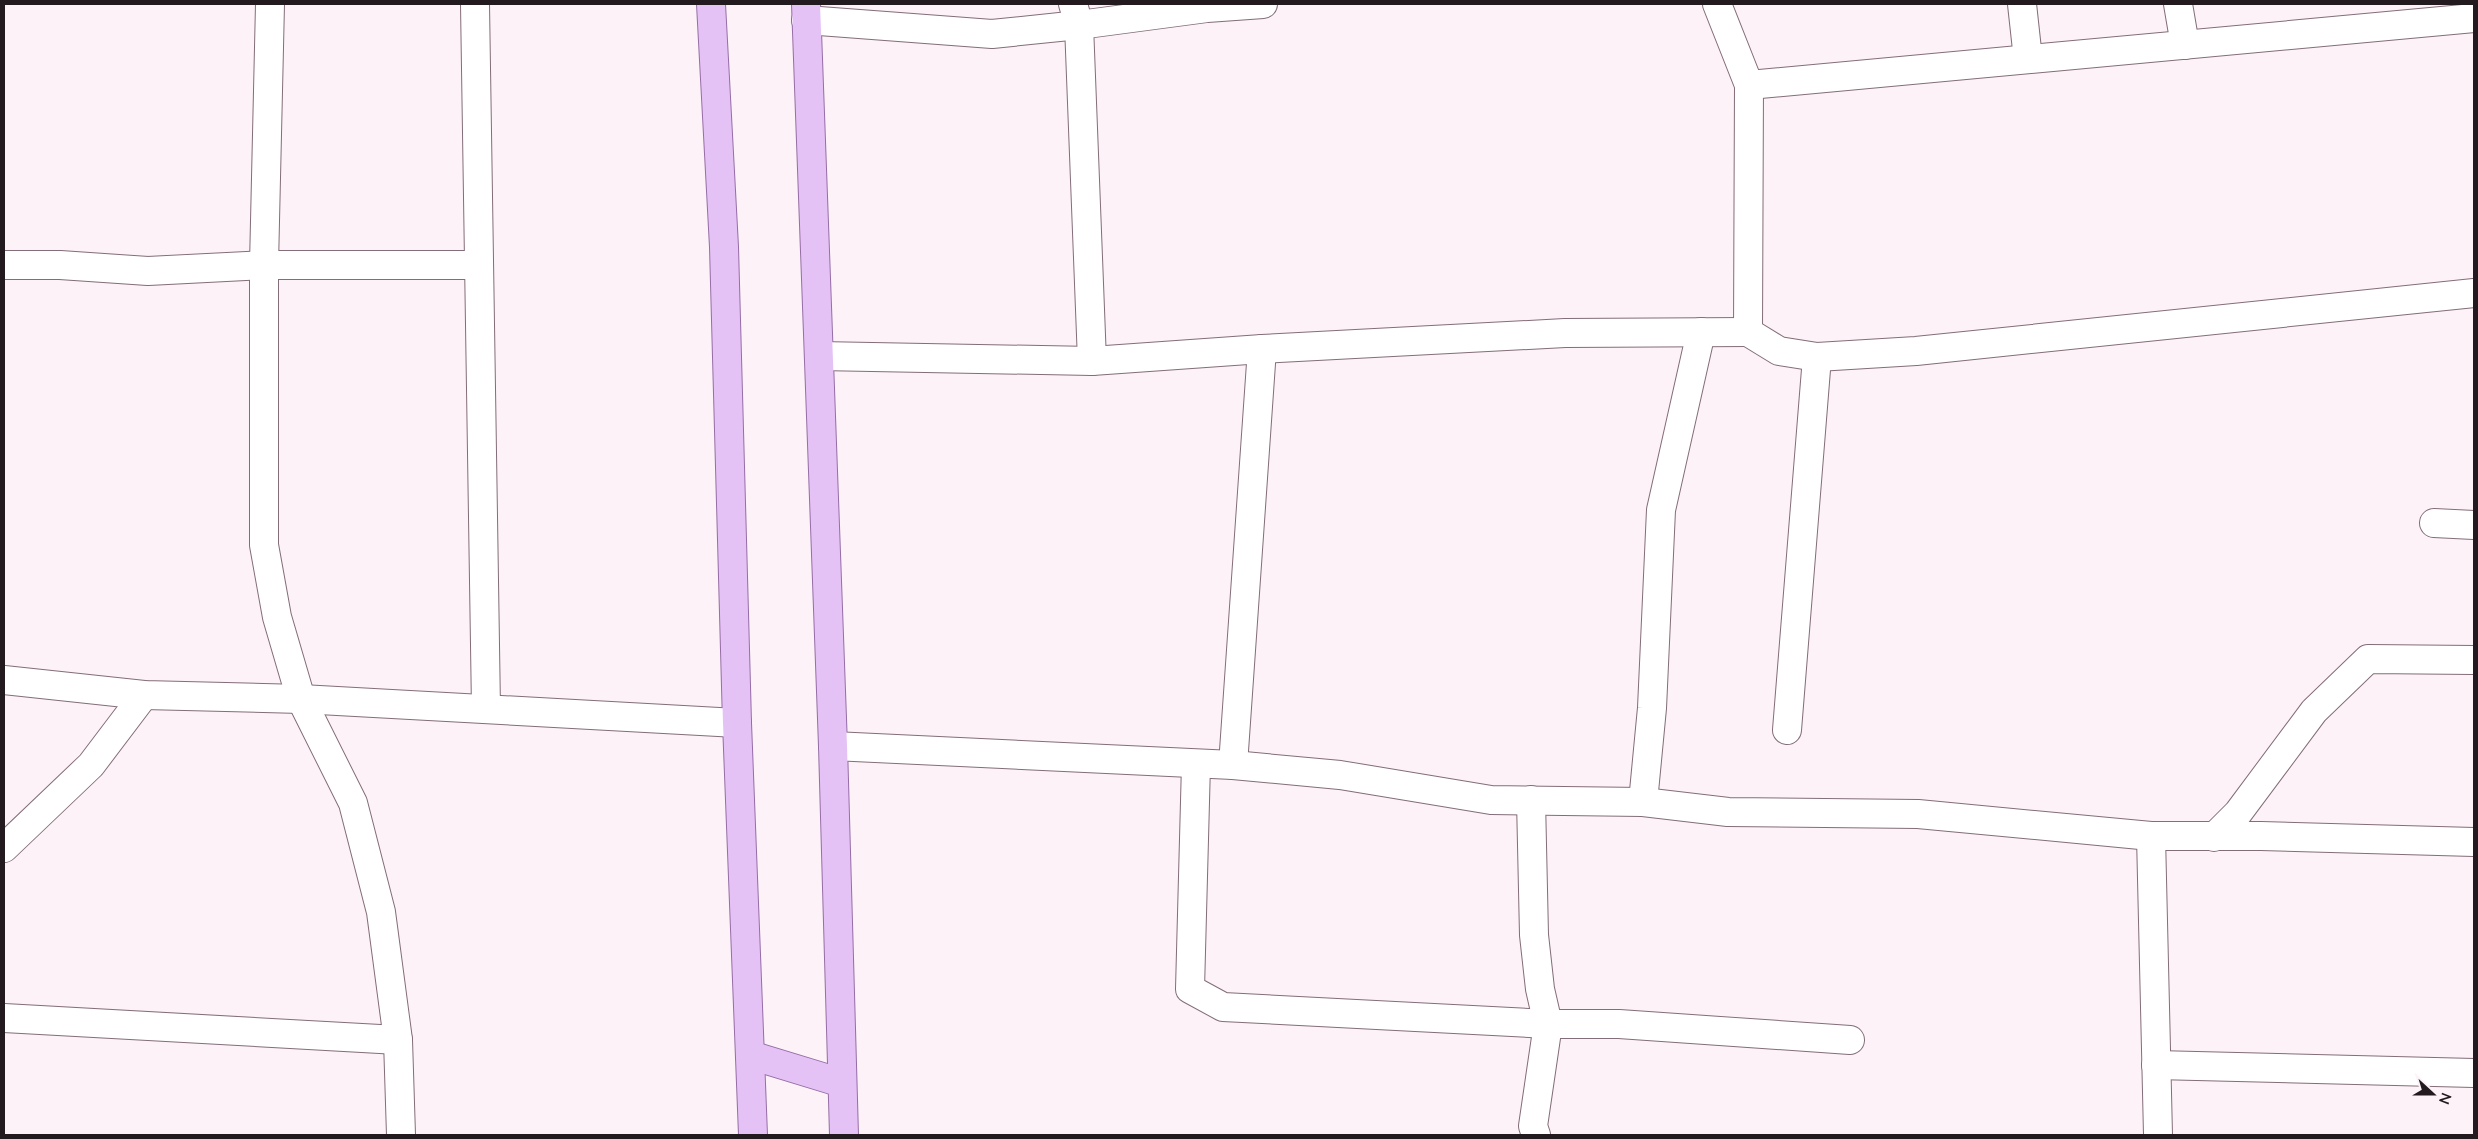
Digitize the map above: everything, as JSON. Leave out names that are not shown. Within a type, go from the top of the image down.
[{"type":"main road","points":[[711,4],[724,247],[738,723],[754,1135]]},
{"type":"main road","points":[[806,12],[833,746],[844,1135]]},
{"type":"main road","points":[[750,1056],[842,1083]]},
{"type":"street","points":[[270,4],[264,265],[264,545],[277,617],[301,699],[353,803],[381,912],[398,1040],[401,1135]]},
{"type":"street","points":[[474,4],[486,709]]},
{"type":"street","points":[[806,12],[992,34],[1076,15],[1263,4]]},
{"type":"street","points":[[1717,4],[1749,85],[1748,332]]},
{"type":"street","points":[[2022,4],[2028,59]]},
{"type":"street","points":[[2178,4],[2185,45]]},
{"type":"street","points":[[1076,15],[1092,361]]},
{"type":"street","points":[[1749,85],[2474,18]]},
{"type":"street","points":[[4,265],[60,265],[148,271],[264,265],[479,265]]},
{"type":"street","points":[[819,356],[1092,361],[1262,349],[1565,333],[1748,332],[1779,351],[1817,357],[1916,351],[2474,294]]},
{"type":"street","points":[[1644,802],[1652,708],[1661,510],[1701,332]]},
{"type":"street","points":[[1233,765],[1262,349]]},
{"type":"street","points":[[1787,730],[1817,357]]},
{"type":"street","points":[[2434,523],[2474,525]]},
{"type":"street","points":[[2214,837],[2238,813],[2314,711],[2368,659],[2474,660]]},
{"type":"street","points":[[4,680],[144,695],[301,699],[738,723]]},
{"type":"street","points":[[4,848],[90,765],[144,695]]},
{"type":"street","points":[[833,746],[1233,765],[1340,776],[1491,800],[1644,802],[1728,812],[1918,814],[2151,836],[2262,836],[2474,842]]},
{"type":"street","points":[[1196,764],[1190,989],[1223,1007],[1548,1024],[1620,1024],[1850,1040]]},
{"type":"street","points":[[1531,800],[1534,935],[1540,989],[1548,1024],[1533,1126],[1536,1135]]},
{"type":"street","points":[[2151,836],[2158,1135]]},
{"type":"street","points":[[4,1018],[398,1040]]},
{"type":"street","points":[[2156,1065],[2474,1073]]}]
